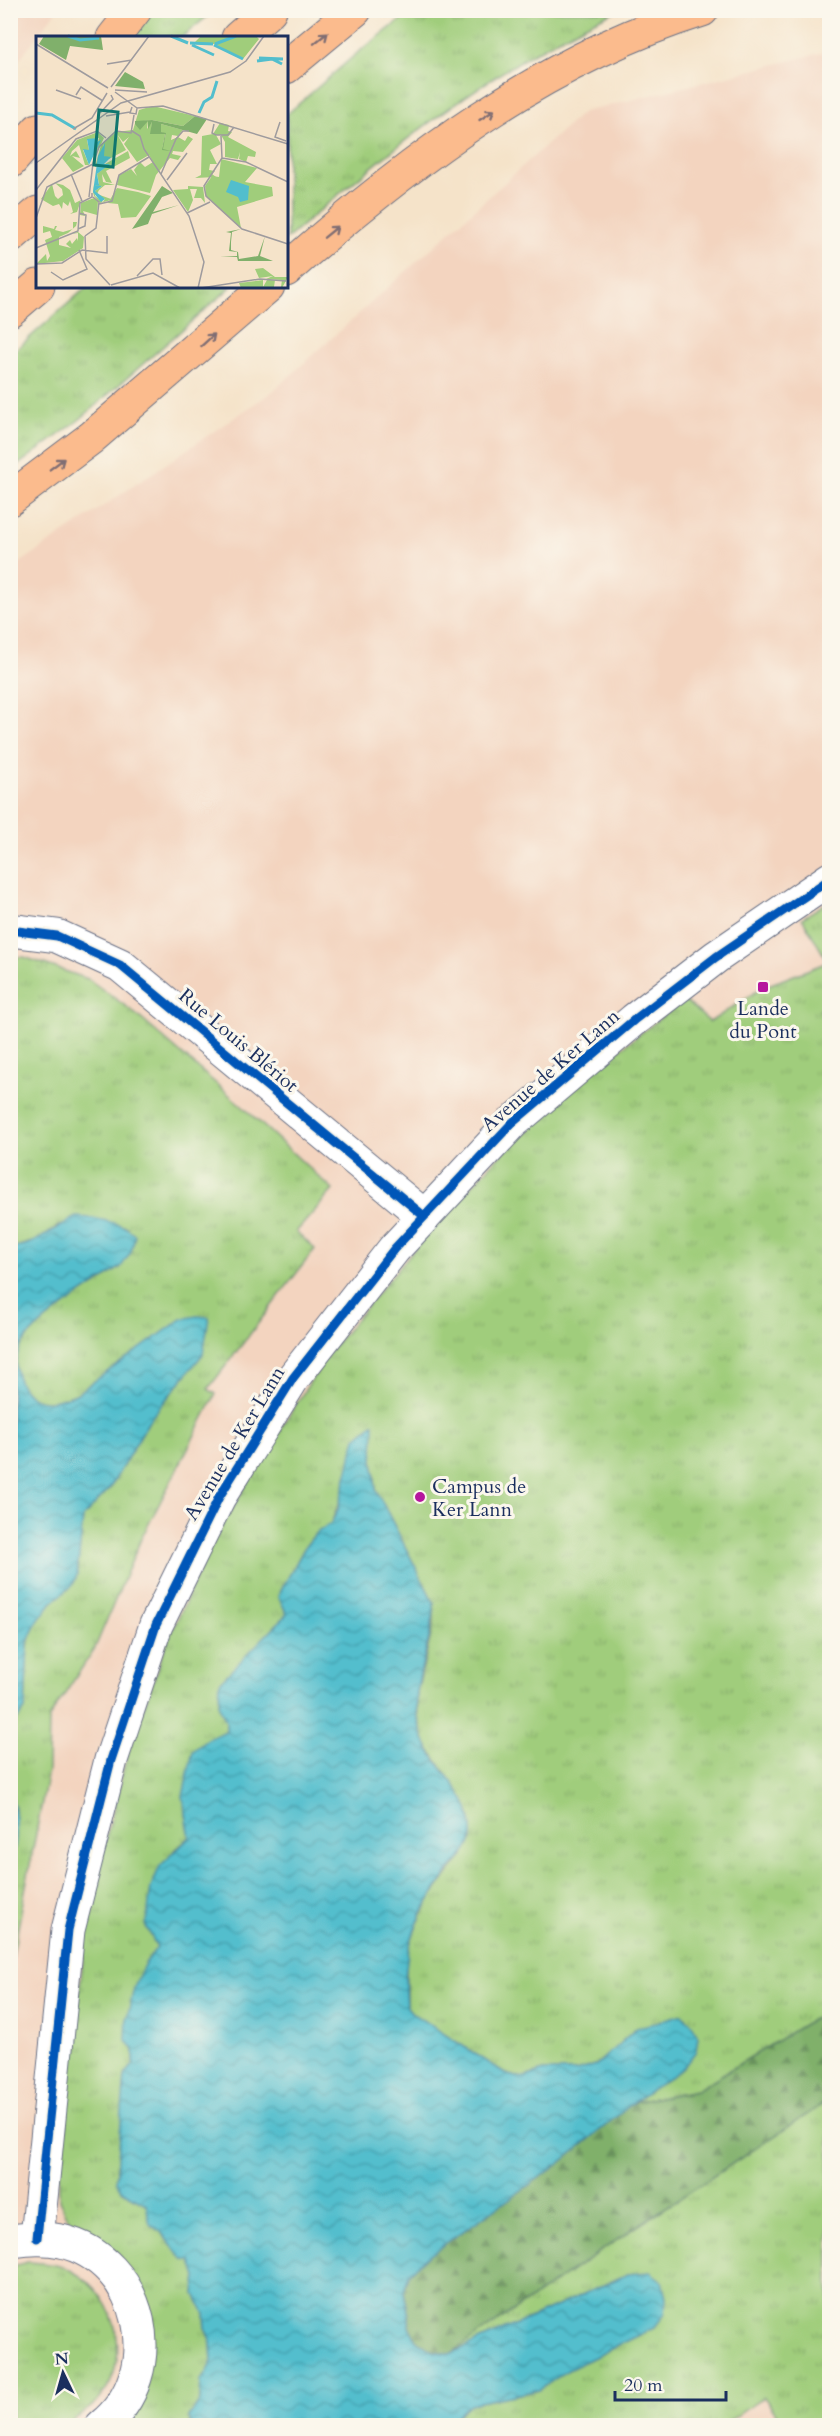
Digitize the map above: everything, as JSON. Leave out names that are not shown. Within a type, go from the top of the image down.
[{"type":"highway","points":[[115,36],[135,10]]},
{"type":"highway","points":[[240,36],[270,10]]},
{"type":"highway","points":[[288,65],[356,10]]},
{"type":"highway","points":[[288,268],[433,149],[519,93],[610,45],[702,10]]},
{"type":"highway","points":[[10,162],[36,132]]},
{"type":"highway","points":[[10,237],[36,215]]},
{"type":"highway","points":[[10,310],[36,288]]},
{"type":"highway","points":[[10,499],[91,438],[266,288]]},
{"type":"street","name":"Avenue de Ker Lann","points":[[24,2239],[68,1930],[111,1760],[156,1625],[219,1497],[293,1378],[394,1249],[512,1123],[634,1020],[716,957],[830,879]]},
{"type":"street","name":"Rue Louis Blériot","points":[[10,930],[57,936],[120,965],[424,1216]]},
{"type":"street","points":[[24,2239],[62,2241],[85,2250],[105,2264],[122,2282],[134,2304],[140,2328],[141,2352],[136,2376],[126,2398],[102,2426]]},
{"type":"shaded area","points":[[10,11],[56,11],[11,70]]},
{"type":"shaded area","name":"Campus de Ker Lann","points":[[829,51],[829,2425],[11,2426],[11,569],[272,392],[583,112]]},
{"type":"green space","points":[[414,10],[615,11],[526,57],[484,84],[363,174],[288,238],[288,113],[356,54]]},
{"type":"green space","points":[[146,11],[214,11],[183,36],[126,36]]},
{"type":"green space","points":[[86,288],[230,288],[79,420],[11,470],[11,354]]},
{"type":"green space","points":[[829,901],[829,1004],[820,1010],[830,1022],[829,2009],[697,2090],[634,2102],[683,2068],[637,2028],[596,2065],[577,2071],[544,2071],[522,2078],[508,2075],[413,2014],[406,2006],[406,1954],[431,1897],[472,1840],[471,1817],[464,1800],[425,1743],[418,1717],[417,1692],[434,1623],[434,1603],[376,1490],[373,1423],[331,1523],[315,1534],[305,1547],[278,1596],[287,1614],[220,1682],[219,1706],[226,1721],[226,1731],[208,1739],[183,1796],[190,1837],[175,1850],[146,1926],[157,1947],[144,1965],[126,2039],[134,2050],[134,2064],[125,2075],[121,2190],[146,2204],[151,2224],[161,2232],[183,2260],[192,2261],[197,2277],[195,2294],[205,2314],[206,2329],[211,2343],[212,2363],[201,2381],[200,2401],[189,2417],[191,2425],[121,2425],[151,2356],[84,2234],[69,2220],[59,2200],[59,2177],[86,1932],[101,1858],[129,1748],[166,1645],[210,1547],[262,1458],[329,1352],[411,1253],[498,1157],[597,1067],[684,1000],[710,1022],[763,987],[828,962],[802,918]]},
{"type":"green space","points":[[10,957],[24,957],[88,979],[131,1010],[242,1106],[333,1190],[296,1232],[315,1249],[208,1389],[216,1394],[141,1539],[95,1648],[49,1718],[48,1771],[11,1964],[10,1857],[14,1851],[16,1832],[15,1808],[10,1793],[11,1728],[25,1709],[28,1642],[35,1625],[51,1603],[73,1585],[77,1574],[83,1517],[110,1488],[150,1419],[203,1354],[182,1319],[76,1394],[43,1401],[25,1391],[19,1381],[16,1359],[27,1338],[51,1316],[121,1267],[128,1227],[107,1223],[58,1226],[40,1240],[11,1248]]},
{"type":"green space","points":[[829,2009],[829,2100],[636,2227],[450,2354],[432,2351],[416,2340],[409,2326],[404,2292],[409,2274],[426,2257],[559,2164],[634,2102],[697,2090]]},
{"type":"green space","points":[[829,2100],[829,2425],[784,2425],[764,2397],[723,2425],[446,2426],[470,2404],[539,2390],[568,2370],[654,2328],[628,2274],[450,2354],[636,2227]]},
{"type":"green space","points":[[28,2262],[62,2267],[89,2283],[102,2298],[111,2316],[116,2334],[117,2354],[114,2373],[105,2390],[81,2415],[65,2424],[55,2426],[11,2425],[11,2266]]},
{"type":"water","points":[[76,1217],[108,1221],[130,1230],[135,1235],[131,1252],[121,1267],[51,1316],[27,1338],[20,1348],[16,1359],[16,1370],[19,1381],[31,1396],[49,1401],[76,1394],[182,1319],[197,1316],[209,1317],[203,1354],[150,1419],[110,1488],[83,1517],[77,1574],[73,1585],[51,1603],[35,1625],[28,1642],[25,1709],[11,1728],[11,1248],[28,1244]]},
{"type":"water","points":[[374,1423],[373,1459],[376,1490],[434,1603],[433,1618],[417,1691],[418,1720],[431,1753],[468,1808],[472,1837],[463,1855],[437,1887],[413,1934],[406,1967],[406,2006],[413,2014],[508,2075],[522,2078],[544,2071],[577,2071],[596,2065],[637,2028],[682,2014],[691,2023],[698,2036],[696,2051],[683,2068],[634,2102],[559,2164],[426,2257],[409,2274],[404,2292],[409,2326],[416,2340],[432,2351],[450,2354],[628,2274],[650,2272],[662,2281],[666,2298],[665,2314],[654,2328],[568,2370],[539,2390],[470,2404],[446,2425],[191,2425],[189,2417],[200,2401],[201,2381],[212,2362],[205,2314],[195,2294],[197,2277],[192,2261],[183,2260],[161,2232],[150,2224],[146,2204],[121,2190],[116,2182],[125,2075],[134,2064],[134,2050],[126,2039],[127,2018],[134,1988],[144,1965],[157,1947],[146,1926],[151,1887],[160,1866],[190,1837],[183,1796],[193,1751],[208,1739],[226,1731],[226,1721],[219,1706],[220,1682],[287,1614],[278,1596],[305,1547],[315,1534],[331,1523],[338,1510],[356,1438]]},
{"type":"water","points":[[11,1793],[16,1817],[16,1834],[11,1857]]},
{"type":"cycle path","points":[[37,2238],[68,1930],[111,1760],[156,1625],[219,1497],[293,1378],[394,1249],[512,1123],[634,1020],[716,957],[830,879]]},
{"type":"cycle path","points":[[10,930],[57,936],[120,965],[424,1216]]},
{"type":"place","name":"Lande du Pont","points":[[763,987]]},
{"type":"place","name":"Campus de Ker Lann","points":[[420,1497]]}]
